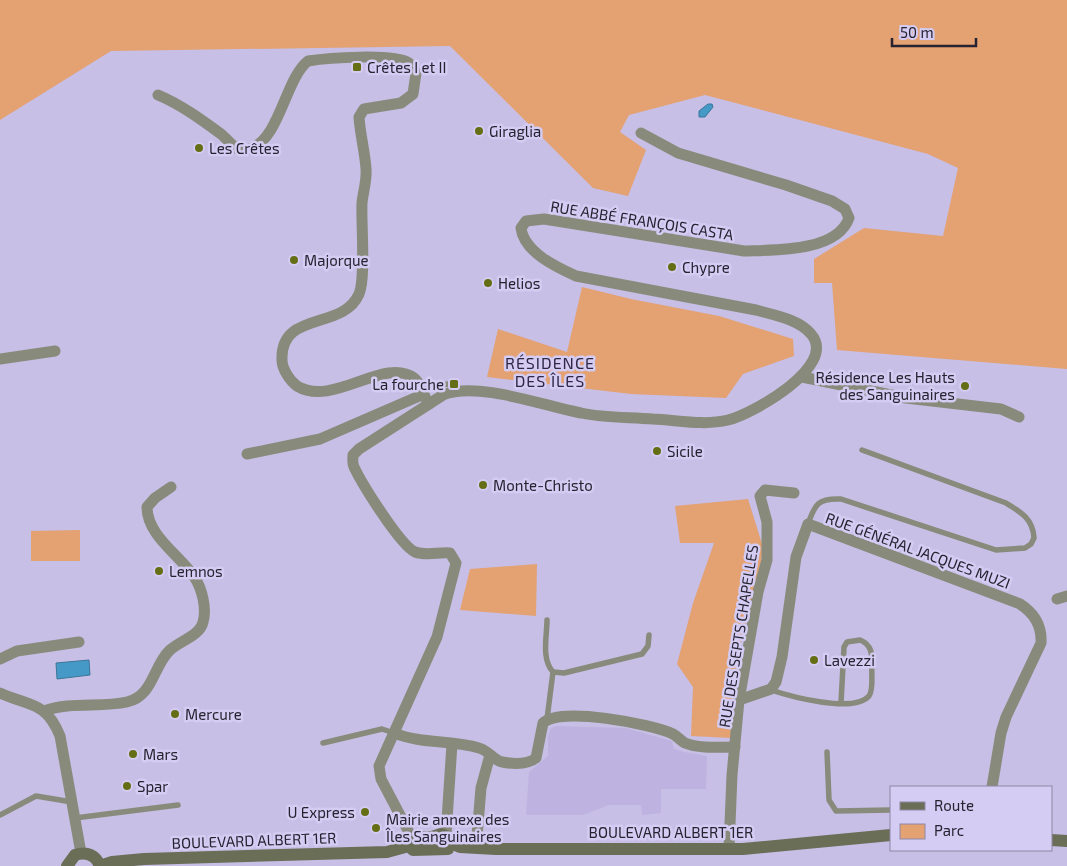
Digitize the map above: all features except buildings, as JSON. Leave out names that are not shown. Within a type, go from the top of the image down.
[{"type":"main road","name":"BOULEVARD ALBERT 1ER","points":[[449,839],[460,847],[476,848],[729,848],[781,847],[890,835]]},
{"type":"main road","name":"BOULEVARD ALBERT 1ER","points":[[81,853],[95,857],[100,866],[144,859],[387,852],[410,842],[412,850],[442,850],[448,849],[449,839]]},
{"type":"main road","points":[[1052,840],[1067,841]]},
{"type":"main road","points":[[67,866],[71,858],[81,853]]},
{"type":"street","points":[[158,96],[172,101],[220,133],[239,149],[249,150],[262,142],[285,102],[299,67],[308,61],[380,57],[402,60],[410,64],[416,72],[416,81],[412,94],[401,102],[364,109],[359,117],[366,170],[362,202],[359,293],[350,306],[340,313],[304,325],[289,334],[282,350],[282,363],[289,378],[296,385],[307,390],[324,392],[386,374],[402,373],[414,378],[424,395],[320,439],[247,454]]},
{"type":"street","name":"RUE ABBÉ FRANÇOIS CASTA","points":[[394,732],[437,638],[456,563],[450,553],[417,553],[410,549],[398,536],[352,464],[353,455],[358,449],[424,395],[443,395],[458,391],[516,397],[596,416],[715,422],[728,420],[756,408],[777,396],[802,377],[814,357],[814,338],[810,332],[785,318],[756,310],[576,276],[555,266],[532,248],[522,236],[521,228],[526,221],[544,219],[744,251],[814,245],[835,237],[846,227],[849,218],[845,209],[832,201],[786,185],[678,154],[641,133]]},
{"type":"street","points":[[0,359],[55,351]]},
{"type":"street","points":[[802,377],[906,398],[1001,409],[1019,417]]},
{"type":"street","points":[[44,711],[66,706],[128,702],[139,696],[152,684],[169,651],[194,634],[203,624],[204,609],[195,578],[171,552],[147,518],[147,507],[155,498],[171,487]]},
{"type":"street","name":"RUE DES SEPTS CHAPELLES","points":[[729,848],[739,700],[758,592],[767,560],[767,522],[760,496],[766,490],[794,493]]},
{"type":"street","name":"RUE GÉNÉRAL JACQUES MUZI","points":[[771,690],[779,673],[796,557],[808,524],[1020,604],[1030,610],[1042,635],[1039,652],[1013,700],[1001,733],[992,786]]},
{"type":"street","points":[[0,659],[17,651],[79,642]]},
{"type":"street","points":[[739,700],[771,690]]},
{"type":"street","points":[[0,693],[26,701],[44,711],[56,726],[60,736],[81,853]]},
{"type":"street","points":[[410,842],[405,825],[379,773],[379,766],[394,732],[419,740],[478,748],[502,762],[531,762],[538,752],[541,727],[547,720],[558,716],[628,720],[673,734],[685,743],[735,748]]},
{"type":"street","points":[[449,839],[452,744]]},
{"type":"street","points":[[476,848],[481,788],[490,756]]},
{"type":"lane","points":[[424,395],[449,384],[456,387],[458,391]]},
{"type":"lane","points":[[808,524],[817,504],[829,498],[835,498],[996,550],[1025,548],[1031,544],[1034,538],[1030,522],[1022,512],[1006,503],[862,450]]},
{"type":"lane","points":[[547,620],[546,657],[548,666],[553,672],[578,671],[642,654],[648,646],[650,635]]},
{"type":"lane","points":[[771,690],[813,702],[841,702],[863,700],[869,696],[871,689],[872,654],[870,646],[860,640],[848,642],[844,647],[841,702]]},
{"type":"lane","points":[[547,720],[553,672]]},
{"type":"lane","points":[[323,743],[382,729],[394,732]]},
{"type":"lane","points":[[827,752],[828,800],[836,811],[890,810]]},
{"type":"lane","points":[[0,815],[36,796],[72,802]]},
{"type":"lane","points":[[75,818],[178,805]]},
{"type":"shaded area","points":[[557,726],[626,728],[672,741],[674,749],[707,756],[706,789],[661,789],[661,813],[642,815],[641,805],[609,805],[583,815],[526,815],[529,772],[548,756],[548,736],[551,728]]},
{"type":"green space","points":[[0,0],[1067,0],[1067,369],[837,350],[832,283],[814,283],[814,259],[864,228],[943,236],[958,168],[928,154],[705,95],[629,115],[620,132],[646,150],[628,196],[593,188],[450,46],[111,51],[0,120]]},
{"type":"green space","points":[[582,287],[631,299],[719,316],[793,339],[794,356],[743,374],[726,398],[631,394],[487,377],[498,329],[567,352]]},
{"type":"green space","points":[[748,499],[763,547],[739,650],[731,738],[691,736],[693,687],[677,664],[693,603],[714,543],[680,543],[675,506]]},
{"type":"green space","points":[[80,530],[80,561],[31,561],[31,531]]},
{"type":"green space","points":[[537,564],[536,616],[460,610],[470,569]]},
{"type":"water","points":[[708,104],[712,104],[713,107],[705,117],[699,117],[699,111]]},
{"type":"water","points":[[89,660],[90,675],[57,679],[56,663]]},
{"type":"place","name":"Crêtes I et II","points":[[357,67]]},
{"type":"place","name":"Giraglia","points":[[479,131]]},
{"type":"place","name":"Les Crêtes","points":[[199,148]]},
{"type":"place","name":"Majorque","points":[[294,260]]},
{"type":"place","name":"Chypre","points":[[672,267]]},
{"type":"place","name":"Helios","points":[[488,283]]},
{"type":"place","name":"La fourche","points":[[454,384]]},
{"type":"place","name":"Résidence Les Hauts des Sanguinaires","points":[[965,386]]},
{"type":"place","name":"Sicile","points":[[657,451]]},
{"type":"place","name":"Monte-Christo","points":[[483,485]]},
{"type":"place","name":"Lemnos","points":[[159,571]]},
{"type":"place","name":"Lavezzi","points":[[814,660]]},
{"type":"place","name":"Mercure","points":[[175,714]]},
{"type":"place","name":"Mars","points":[[133,754]]},
{"type":"place","name":"Spar","points":[[127,786]]},
{"type":"place","name":"U Express","points":[[365,812]]},
{"type":"place","name":"Mairie annexe des Îles Sanguinaires","points":[[376,828]]},
{"type":"district","name":"RÉSIDENCE DES ÎLES","points":[[550,371]]}]
